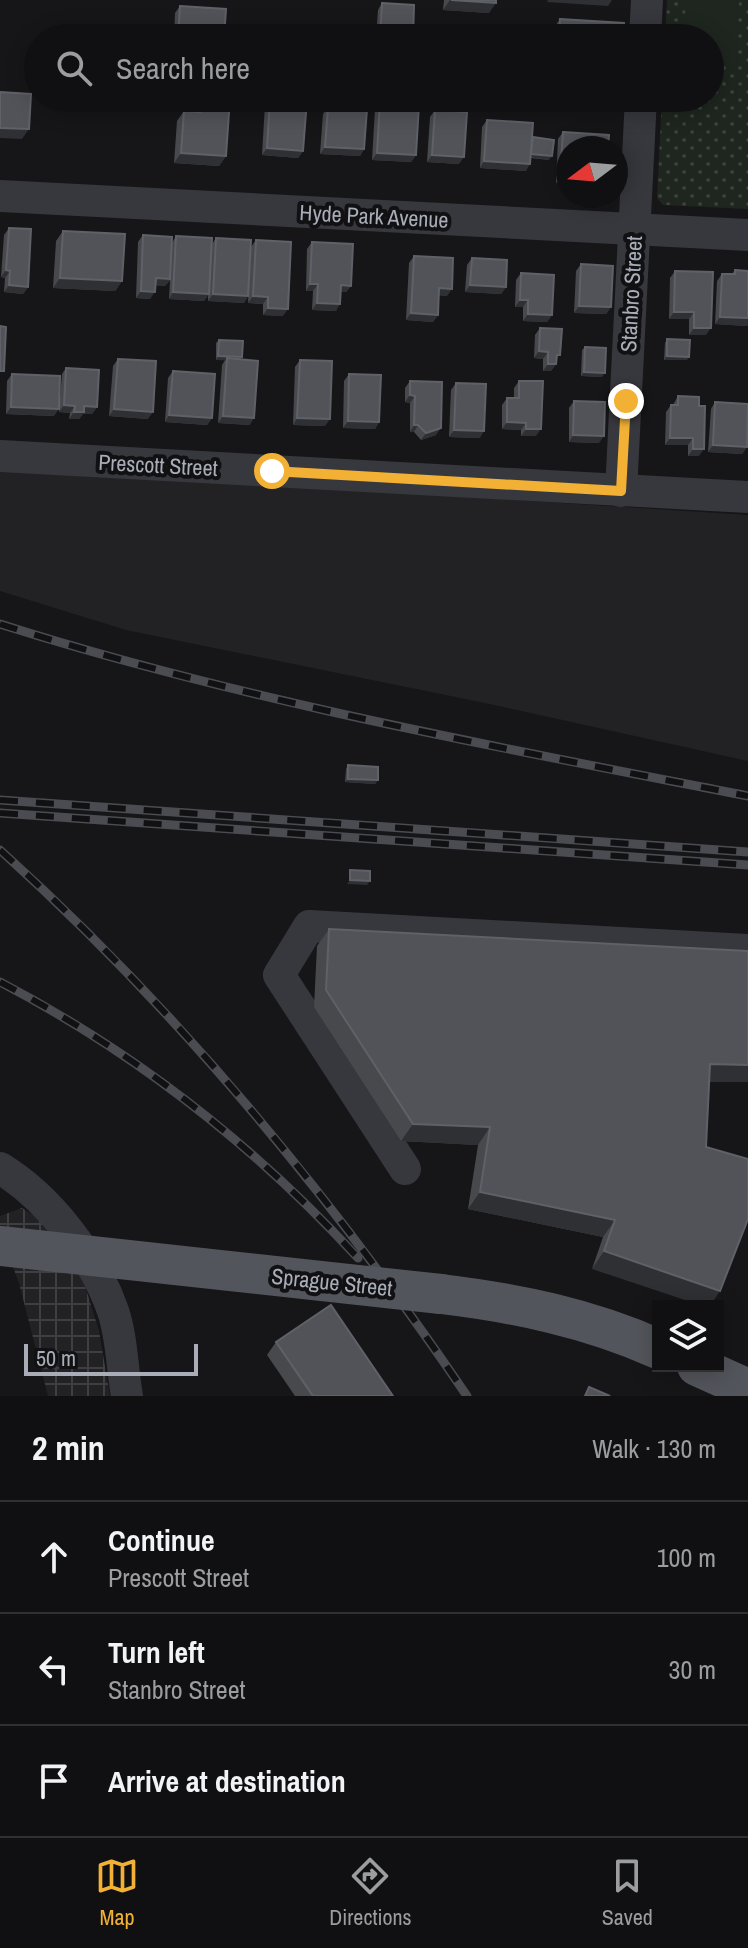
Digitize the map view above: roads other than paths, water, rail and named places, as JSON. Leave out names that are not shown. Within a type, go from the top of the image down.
[{"type":"main road","name":"Sprague Street","points":[[0,1246],[509,1303],[613,1330],[652,1346]]},
{"type":"main road","points":[[710,1372],[748,1389]]},
{"type":"street","points":[[646,24],[647,0]]},
{"type":"street","name":"Stanbro Street","points":[[621,491],[640,112]]},
{"type":"street","name":"Hyde Park Avenue","points":[[0,196],[748,235]]},
{"type":"street","name":"Prescott Street","points":[[0,456],[748,497]]},
{"type":"street","points":[[405,1169],[279,975],[309,926],[748,950]]},
{"type":"street","points":[[0,1168],[35,1195],[81,1249],[113,1312],[127,1396]]},
{"type":"railway","points":[[0,624],[278,699],[748,796]]},
{"type":"railway","points":[[0,800],[748,852]]},
{"type":"railway","points":[[0,813],[748,865]]},
{"type":"railway","points":[[0,850],[130,975],[250,1109],[362,1249],[467,1396]]},
{"type":"railway","points":[[0,982],[99,1039],[191,1104],[277,1177],[358,1258]]}]
